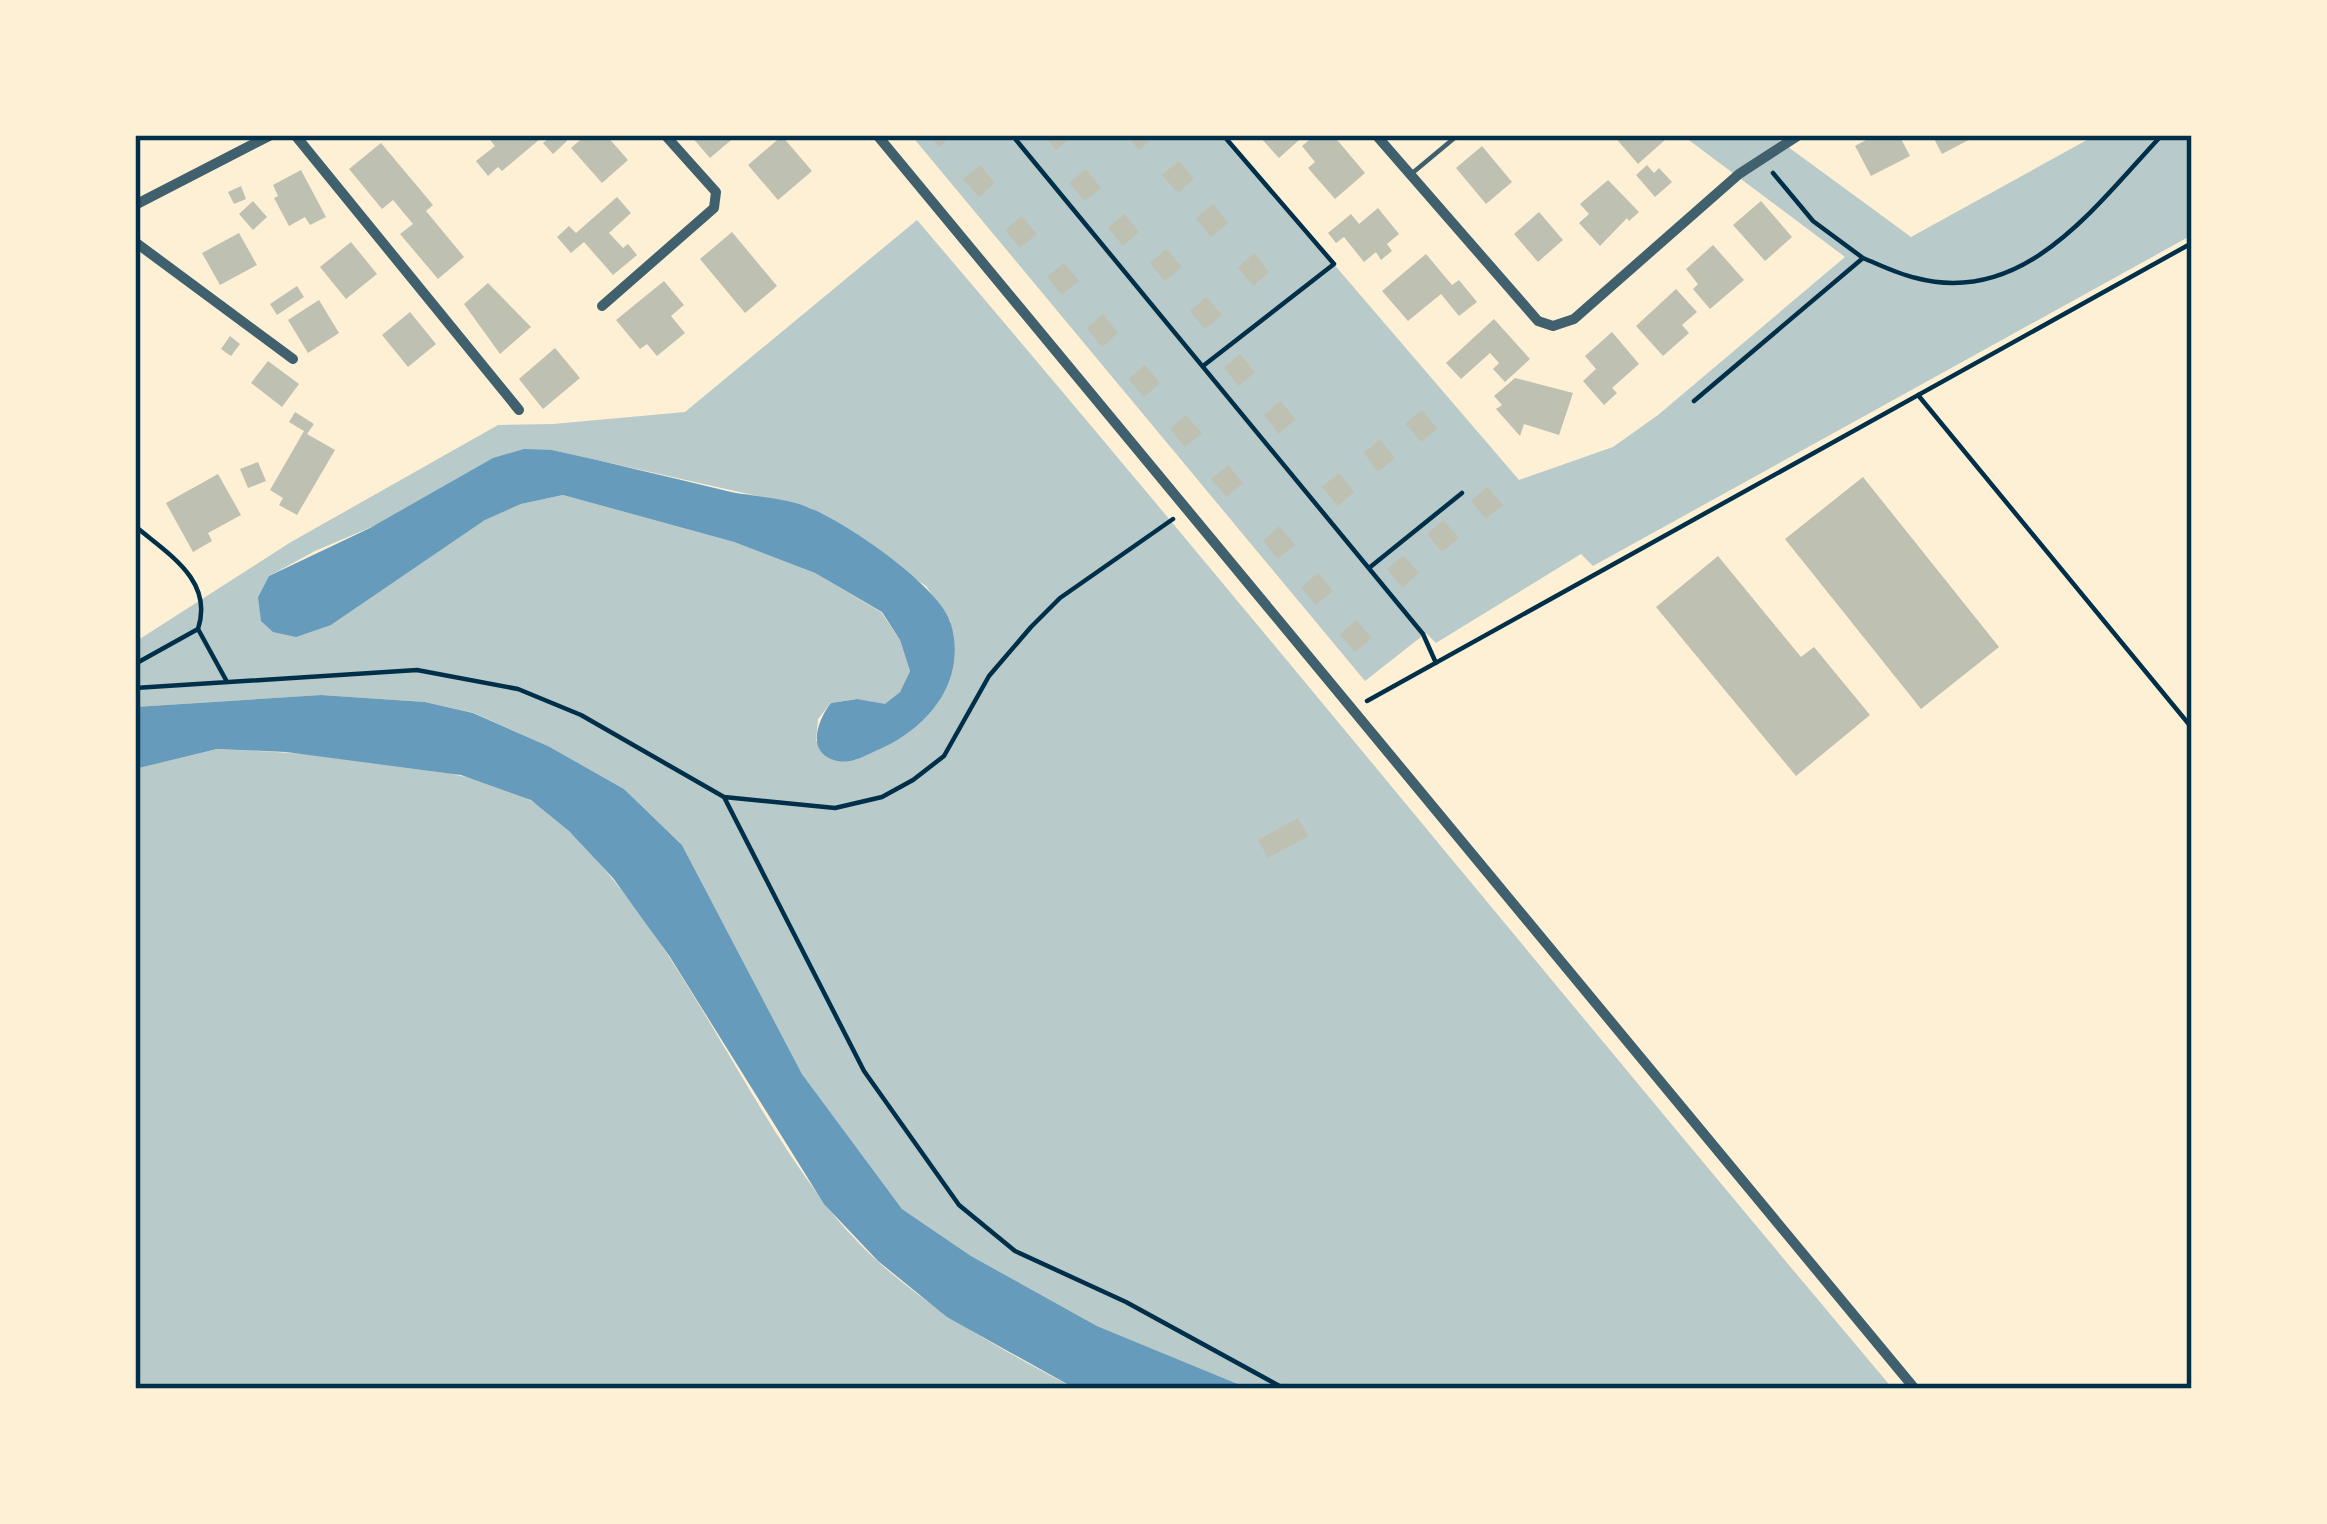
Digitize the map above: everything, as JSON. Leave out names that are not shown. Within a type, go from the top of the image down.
[{"type":"street","points":[[135,205],[272,135]]},
{"type":"street","points":[[295,135],[519,410]]},
{"type":"street","points":[[602,306],[714,208],[716,192],[665,135]]},
{"type":"street","points":[[877,135],[1915,1389]]},
{"type":"street","points":[[1376,135],[1538,321],[1553,326],[1574,319],[1739,174],[1799,135]]},
{"type":"street","points":[[135,242],[293,359]]},
{"type":"lane","points":[[1410,175],[1457,135]]},
{"type":"path","points":[[1012,135],[1424,634],[1436,663]]},
{"type":"path","points":[[1202,366],[1334,264],[1223,135]]},
{"type":"path","points":[[1761,158],[1813,221],[1863,258],[1916,278],[1951,283],[2007,275],[2050,248],[2162,135]]},
{"type":"path","points":[[1352,712],[2192,243]]},
{"type":"path","points":[[1694,401],[1863,258]]},
{"type":"path","points":[[1918,395],[2192,728]]},
{"type":"path","points":[[1369,568],[1462,493]]},
{"type":"path","points":[[135,688],[417,670],[518,689],[581,715],[724,797],[835,808],[882,797],[944,756],[989,676],[1060,598],[1186,509]]},
{"type":"path","points":[[135,526],[188,571],[201,592],[203,614],[198,629],[135,664]]},
{"type":"path","points":[[198,629],[226,680]]},
{"type":"path","points":[[724,797],[864,1071],[959,1205],[1016,1251],[1126,1302],[1285,1389]]},
{"type":"shaded area","points":[[911,135],[1223,135],[1519,480],[1613,447],[1658,415],[1845,257],[1682,135],[1772,135],[1911,237],[2096,135],[2192,135],[2192,235],[1593,566],[1581,554],[1436,643],[1426,633],[1365,681]]},
{"type":"shaded area","points":[[917,220],[1893,1389],[1250,1389],[1097,1326],[971,1256],[902,1209],[802,1074],[682,845],[624,789],[548,746],[474,713],[425,702],[321,695],[135,707],[135,642],[291,542],[498,425],[685,412]],"holes":[[[552,450],[811,508],[926,586],[951,622],[856,760],[816,741],[818,719],[831,703],[856,699],[885,705],[900,692],[910,671],[900,640],[881,612],[815,573],[734,542],[563,495],[521,504],[485,520],[331,625],[258,597],[269,576],[315,551]]]},
{"type":"shaded area","points":[[217,749],[421,768],[499,787],[547,811],[591,854],[656,936],[765,1115],[848,1232],[939,1309],[1076,1389],[135,1389],[135,769]]},
{"type":"water","points":[[524,449],[552,450],[793,502],[848,528],[912,575],[944,609],[955,645],[949,682],[940,699],[915,727],[882,748],[849,761],[828,757],[821,752],[817,736],[831,703],[857,699],[885,704],[900,692],[910,671],[900,640],[882,612],[815,573],[734,542],[563,495],[521,504],[485,520],[331,625],[296,637],[273,632],[261,621],[258,597],[269,576],[370,528],[493,458]]},
{"type":"water","points":[[321,695],[425,702],[473,713],[548,746],[624,789],[682,845],[802,1074],[902,1209],[971,1256],[1097,1326],[1250,1389],[1076,1389],[947,1317],[878,1261],[824,1204],[670,957],[613,878],[569,831],[531,800],[461,775],[286,752],[217,749],[135,769],[135,707]]},
{"type":"building","points":[[486,135],[537,135],[540,139],[502,171],[498,167],[488,176],[476,161],[495,146]]},
{"type":"building","points":[[552,135],[562,135],[567,141],[553,154],[543,143]]},
{"type":"building","points":[[586,135],[606,135],[628,160],[602,183],[571,148]]},
{"type":"building","points":[[690,135],[737,135],[710,158]]},
{"type":"building","points":[[929,135],[953,135],[939,147]]},
{"type":"building","points":[[1044,135],[1074,135],[1056,150]]},
{"type":"building","points":[[1126,135],[1157,135],[1139,150]]},
{"type":"building","points":[[1258,135],[1295,135],[1299,140],[1279,158]]},
{"type":"building","points":[[1315,135],[1333,135],[1365,173],[1335,199],[1308,168],[1315,162],[1302,146]]},
{"type":"building","points":[[1613,135],[1662,135],[1666,139],[1638,164]]},
{"type":"building","points":[[1875,135],[1899,135],[1910,156],[1871,176],[1855,146]]},
{"type":"building","points":[[1932,135],[1978,135],[1942,154]]},
{"type":"building","points":[[782,136],[812,171],[778,200],[748,165]]},
{"type":"building","points":[[381,143],[433,205],[426,211],[464,257],[438,279],[400,234],[413,224],[393,200],[382,209],[349,169]]},
{"type":"building","points":[[1482,146],[1512,182],[1486,204],[1456,168]]},
{"type":"building","points":[[1179,161],[1194,179],[1178,193],[1162,175]]},
{"type":"building","points":[[980,165],[995,183],[979,197],[963,179]]},
{"type":"building","points":[[1647,165],[1654,173],[1659,168],[1672,182],[1655,197],[1636,175]]},
{"type":"building","points":[[1086,169],[1101,188],[1085,201],[1069,183]]},
{"type":"building","points":[[301,170],[326,217],[310,225],[305,217],[289,226],[274,198],[278,196],[273,185]]},
{"type":"building","points":[[1608,180],[1639,212],[1600,246],[1579,223],[1589,214],[1580,204]]},
{"type":"building","points":[[241,186],[246,199],[234,204],[228,192]]},
{"type":"building","points":[[617,197],[631,213],[609,233],[637,255],[613,275],[584,242],[571,253],[557,237],[569,226],[576,233]]},
{"type":"building","points":[[253,201],[267,217],[253,230],[239,214]]},
{"type":"building","points":[[1761,201],[1792,237],[1765,261],[1733,225]]},
{"type":"building","points":[[1213,204],[1228,223],[1211,237],[1196,218]]},
{"type":"building","points":[[1378,208],[1399,234],[1387,244],[1392,251],[1381,260],[1376,252],[1364,262],[1344,237],[1336,243],[1328,233],[1351,214],[1359,224]]},
{"type":"building","points":[[1539,212],[1563,240],[1538,262],[1514,234]]},
{"type":"building","points":[[1124,214],[1139,232],[1123,246],[1108,228]]},
{"type":"building","points":[[1021,216],[1037,234],[1020,248],[1005,230]]},
{"type":"building","points":[[732,232],[777,286],[745,313],[700,259]]},
{"type":"building","points":[[239,233],[257,265],[220,285],[202,253]]},
{"type":"building","points":[[351,242],[377,274],[346,299],[320,267]]},
{"type":"building","points":[[1713,245],[1744,280],[1710,309],[1693,289],[1698,284],[1686,269]]},
{"type":"building","points":[[1166,249],[1182,267],[1165,281],[1150,263]]},
{"type":"building","points":[[1254,253],[1269,272],[1253,286],[1238,267]]},
{"type":"building","points":[[1426,254],[1452,285],[1459,280],[1477,302],[1459,316],[1441,294],[1408,321],[1382,291]]},
{"type":"building","points":[[1064,263],[1079,281],[1062,295],[1047,277]]},
{"type":"building","points":[[664,281],[684,305],[671,316],[685,333],[657,356],[647,344],[640,349],[616,320]]},
{"type":"building","points":[[488,283],[531,327],[500,354],[464,304]]},
{"type":"building","points":[[297,286],[304,297],[277,315],[270,304]]},
{"type":"building","points":[[1676,289],[1697,312],[1682,325],[1689,333],[1663,356],[1636,326]]},
{"type":"building","points":[[1206,297],[1222,315],[1205,329],[1190,311]]},
{"type":"building","points":[[319,300],[339,333],[308,353],[288,320]]},
{"type":"building","points":[[410,312],[436,344],[408,367],[382,335]]},
{"type":"building","points":[[1103,314],[1118,333],[1102,347],[1087,328]]},
{"type":"building","points":[[1494,319],[1530,359],[1505,382],[1493,369],[1499,363],[1490,353],[1461,379],[1446,363]]},
{"type":"building","points":[[1612,332],[1639,364],[1612,388],[1617,393],[1604,405],[1583,381],[1596,369],[1585,356]]},
{"type":"building","points":[[230,336],[240,344],[231,356],[221,349]]},
{"type":"building","points":[[555,348],[580,378],[543,409],[519,379]]},
{"type":"building","points":[[1240,354],[1255,372],[1239,386],[1224,368]]},
{"type":"building","points":[[268,361],[299,384],[282,407],[251,383]]},
{"type":"building","points":[[1145,365],[1160,383],[1144,397],[1128,379]]},
{"type":"building","points":[[1515,378],[1573,393],[1559,435],[1524,424],[1520,436],[1496,409],[1502,405],[1494,396]]},
{"type":"building","points":[[1280,401],[1296,419],[1279,434],[1264,415]]},
{"type":"building","points":[[1422,410],[1437,429],[1421,442],[1405,424]]},
{"type":"building","points":[[295,412],[314,424],[307,434],[335,450],[297,515],[279,505],[283,498],[270,490],[304,431],[289,422]]},
{"type":"building","points":[[1186,415],[1202,433],[1185,447],[1170,429]]},
{"type":"building","points":[[1380,439],[1395,458],[1378,472],[1364,453]]},
{"type":"building","points":[[258,462],[266,481],[248,488],[240,469]]},
{"type":"building","points":[[1228,465],[1243,483],[1227,497],[1211,479]]},
{"type":"building","points":[[1339,473],[1354,492],[1338,506],[1322,487]]},
{"type":"building","points":[[218,474],[241,515],[208,533],[212,541],[193,552],[166,503]]},
{"type":"building","points":[[1863,477],[1999,647],[1921,709],[1785,539]]},
{"type":"building","points":[[1487,487],[1503,505],[1486,519],[1471,501]]},
{"type":"building","points":[[1443,520],[1459,538],[1442,552],[1427,534]]},
{"type":"building","points":[[1279,526],[1295,545],[1278,559],[1263,541]]},
{"type":"building","points":[[1403,555],[1419,573],[1402,588],[1387,569]]},
{"type":"building","points":[[1718,556],[1801,657],[1814,647],[1870,715],[1796,776],[1656,607]]},
{"type":"building","points":[[1318,573],[1333,591],[1316,605],[1301,587]]},
{"type":"building","points":[[1356,620],[1372,638],[1355,652],[1340,634]]},
{"type":"building","points":[[1298,818],[1308,836],[1268,858],[1258,840]]}]
